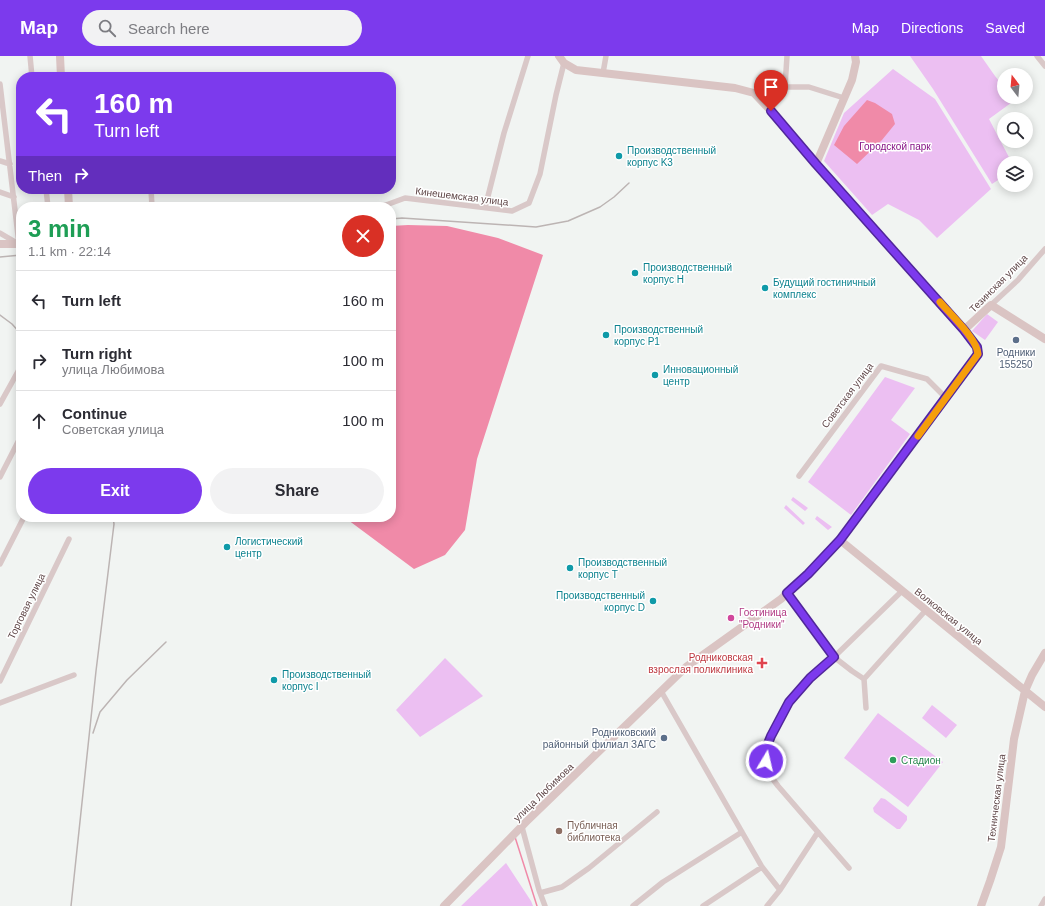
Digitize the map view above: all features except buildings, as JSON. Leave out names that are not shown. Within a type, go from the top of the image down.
[{"type":"main road","points":[[60,56],[61,72]]},
{"type":"main road","points":[[559,56],[564,63],[576,70],[735,88],[754,92],[964,330],[977,347],[978,354],[840,540]]},
{"type":"main road","points":[[816,164],[852,80],[856,62],[855,56]]},
{"type":"main road","points":[[0,244],[16,244]]},
{"type":"main road","points":[[991,305],[1045,339]]},
{"type":"main road","name":"Тезинская улица","points":[[964,330],[991,305]]},
{"type":"main road","name":"Волковская улица","points":[[840,540],[1045,707]]},
{"type":"main road","name":"улица Любимова","points":[[444,906],[517,832],[686,667],[781,598],[808,574],[840,540]]},
{"type":"main road","name":"Техническая улица","points":[[981,906],[1000,847],[1014,739],[1025,691],[1032,674],[1045,653]]},
{"type":"street","points":[[30,56],[32,72]]},
{"type":"street","points":[[484,208],[504,133],[528,56]]},
{"type":"street","points":[[603,73],[606,56]]},
{"type":"street","points":[[785,87],[787,56]]},
{"type":"street","points":[[1037,56],[1045,66]]},
{"type":"street","name":"Кинешемская улица","points":[[394,202],[405,198],[512,212],[529,203],[540,174],[564,63]]},
{"type":"street","points":[[0,84],[2,109],[16,206]]},
{"type":"street","points":[[754,92],[760,87],[810,87],[844,98]]},
{"type":"street","points":[[0,160],[10,164]]},
{"type":"street","points":[[0,192],[14,197]]},
{"type":"street","points":[[0,233],[16,242]]},
{"type":"street","name":"Тезинская улица","points":[[991,305],[1018,280],[1045,249]]},
{"type":"street","name":"Советская улица","points":[[799,476],[881,366],[927,380],[946,398]]},
{"type":"street","points":[[0,404],[16,375]]},
{"type":"street","points":[[0,477],[16,446]]},
{"type":"street","points":[[0,564],[21,522]]},
{"type":"street","name":"Торговая улица","points":[[0,681],[69,538]]},
{"type":"street","points":[[849,868],[766,770],[765,751],[771,736],[789,702],[810,678],[834,657],[902,591]]},
{"type":"street","points":[[787,593],[834,657],[864,679]]},
{"type":"street","points":[[866,708],[864,679],[926,610]]},
{"type":"street","points":[[0,704],[74,674]]},
{"type":"street","points":[[661,692],[762,867],[780,890]]},
{"type":"street","points":[[540,893],[562,887],[589,868],[657,812]]},
{"type":"street","points":[[517,832],[545,906]]},
{"type":"street","points":[[633,906],[662,882],[742,832]]},
{"type":"street","points":[[767,906],[780,890],[818,832]]},
{"type":"street","points":[[703,906],[762,867]]},
{"type":"street","points":[[1041,906],[1045,899]]},
{"type":"green space","points":[[910,56],[981,56],[997,78],[997,104],[1010,104],[989,119],[997,134],[997,148],[1004,148],[1008,156],[997,156],[997,181],[992,184],[933,89]]},
{"type":"green space","name":"Городской парк","points":[[893,69],[935,99],[991,189],[937,238],[919,220],[888,204],[872,215],[824,161],[844,113]]},
{"type":"green space","points":[[987,314],[998,322],[985,340],[972,331]]},
{"type":"green space","points":[[885,377],[915,388],[891,420],[910,434],[851,515],[808,482]]},
{"type":"green space","points":[[793,497],[808,508],[805,511],[791,500]]},
{"type":"green space","points":[[786,505],[805,523],[803,525],[784,508]]},
{"type":"green space","points":[[817,516],[832,527],[828,530],[815,519]]},
{"type":"green space","points":[[445,658],[483,696],[420,737],[396,710]]},
{"type":"green space","points":[[932,705],[957,725],[946,738],[922,718]]},
{"type":"green space","name":"Стадион","points":[[878,713],[943,762],[908,807],[844,758]]},
{"type":"green space","points":[[881,798],[885,799],[907,816],[907,820],[900,829],[897,829],[874,812],[873,808]]},
{"type":"green space","points":[[506,863],[533,906],[461,906]]},
{"type":"shaded area","points":[[867,100],[875,103],[892,114],[895,124],[882,140],[857,164],[834,145],[844,126]]},
{"type":"shaded area","points":[[396,226],[447,226],[498,238],[543,255],[477,459],[465,530],[445,555],[414,569],[351,522],[396,522]]},
{"type":"waterway","points":[[515,837],[537,906]]},
{"type":"railway","points":[[396,219],[536,227],[568,221],[600,207],[614,197],[629,183]]},
{"type":"railway","points":[[0,257],[16,255]]},
{"type":"railway","points":[[0,315],[16,328]]},
{"type":"railway","points":[[71,906],[114,522]]},
{"type":"railway","points":[[93,733],[100,712],[127,680],[166,642]]},
{"type":"slow traffic","points":[[918,436],[978,354],[975,344],[940,302]]},
{"type":"place","name":"Производственный корпус K3","points":[[619,156]]},
{"type":"place","name":"Производственный корпус H","points":[[635,273]]},
{"type":"place","name":"Будущий гостиничный комплекс","points":[[765,288]]},
{"type":"place","name":"Производственный корпус P1","points":[[606,335]]},
{"type":"place","name":"Родники 155250","points":[[1016,340]]},
{"type":"place","name":"Инновационный центр","points":[[655,375]]},
{"type":"place","name":"Логистический центр","points":[[227,547]]},
{"type":"place","name":"Производственный корпус T","points":[[570,568]]},
{"type":"place","name":"Производственный корпус D","points":[[653,601]]},
{"type":"place","name":"Гостиница \"Родники\"","points":[[731,618]]},
{"type":"place","name":"Родниковская взрослая поликлиника","points":[[762,663]]},
{"type":"place","name":"Производственный корпус I","points":[[274,680]]},
{"type":"place","name":"Родниковский районный филиал ЗАГС","points":[[664,738]]},
{"type":"place","name":"Стадион","points":[[893,760]]},
{"type":"place","name":"Публичная библиотека","points":[[559,831]]},
{"type":"route","points":[[766,761],[765,751],[771,736],[789,702],[810,678],[834,657],[787,593],[808,574],[840,540],[962,378],[978,354],[977,347],[964,330],[816,164],[771,111]]}]
